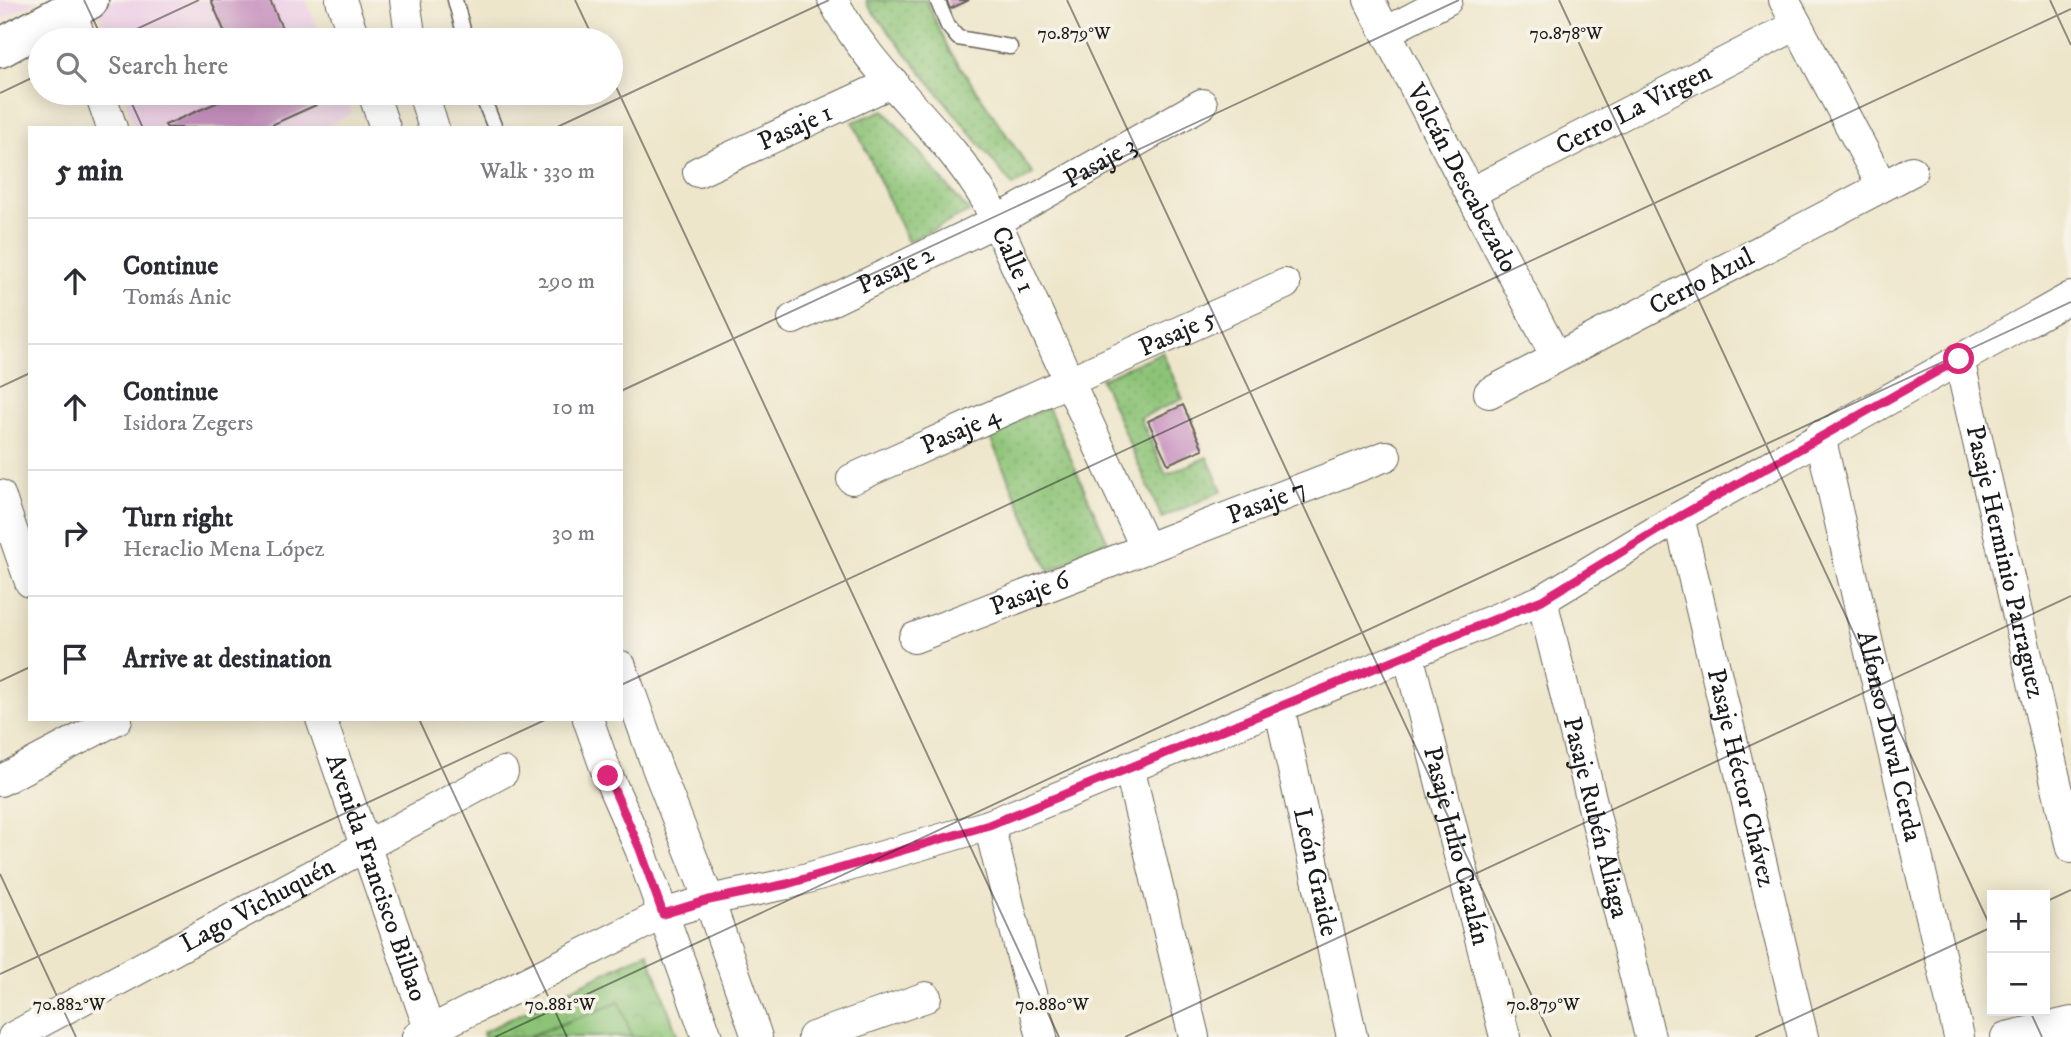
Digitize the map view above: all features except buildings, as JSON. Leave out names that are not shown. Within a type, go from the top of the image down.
[{"type":"main road","points":[[52,28],[81,17]]},
{"type":"main road","points":[[0,48],[28,37]]},
{"type":"street","points":[[405,0],[409,28]]},
{"type":"street","name":"Calle 1","points":[[833,0],[849,27],[968,173],[997,221],[1146,549]]},
{"type":"street","name":"Volcán Descabezado","points":[[1369,0],[1556,357]]},
{"type":"street","points":[[1386,32],[1447,0]]},
{"type":"street","points":[[342,1],[351,28]]},
{"type":"street","points":[[1791,12],[1882,186]]},
{"type":"street","name":"Cerro La Virgen","points":[[1470,193],[1791,12]]},
{"type":"street","name":"Pasaje 1","points":[[698,173],[893,82]]},
{"type":"street","name":"Pasaje 3","points":[[997,221],[1202,104]]},
{"type":"street","points":[[104,105],[111,126]]},
{"type":"street","points":[[377,105],[384,126]]},
{"type":"street","points":[[427,105],[433,126]]},
{"type":"street","name":"Cerro Azul","points":[[1489,393],[1912,171]]},
{"type":"street","name":"Pasaje 2","points":[[793,319],[997,221]]},
{"type":"street","name":"Pasaje 5","points":[[1069,382],[1285,285]]},
{"type":"street","points":[[426,1035],[663,914],[709,900],[787,884],[989,825],[1542,600],[1820,436],[2071,297]]},
{"type":"street","name":"Pasaje Herminio Parraguez","points":[[1959,359],[2071,848]]},
{"type":"street","name":"Pasaje 4","points":[[852,479],[1069,382]]},
{"type":"street","name":"Alfonso Duval Cerda","points":[[1820,436],[1959,1037]]},
{"type":"street","name":"Pasaje 7","points":[[1146,549],[1386,456]]},
{"type":"street","points":[[0,495],[28,576]]},
{"type":"street","name":"Pasaje Héctor Chávez","points":[[1679,517],[1803,1037]]},
{"type":"street","name":"Pasaje 6","points":[[914,638],[1146,549]]},
{"type":"street","name":"Pasaje Rubén Aliaga","points":[[1542,600],[1650,1037]]},
{"type":"street","name":"Pasaje Julio Catalán","points":[[1408,654],[1505,1037]]},
{"type":"street","points":[[623,672],[657,771],[709,900],[757,1037]]},
{"type":"street","name":"León Graide","points":[[1279,706],[1352,1037]]},
{"type":"street","points":[[0,781],[80,728],[109,721]]},
{"type":"street","name":"Avenida Francisco Bilbao","points":[[322,721],[426,1035]]},
{"type":"street","points":[[589,721],[608,776],[640,849],[707,1037]]},
{"type":"street","points":[[1129,767],[1194,1037]]},
{"type":"street","name":"Lago Vichuquén","points":[[13,1037],[503,772]]},
{"type":"street","points":[[989,825],[1042,1037]]},
{"type":"street","points":[[813,1037],[926,997]]},
{"type":"street","points":[[2006,1037],[2071,1022]]},
{"type":"lane","points":[[455,0],[463,28]]},
{"type":"lane","points":[[937,0],[948,26],[958,38],[1010,47]]},
{"type":"lane","points":[[486,105],[494,126]]},
{"type":"shaded area","points":[[0,0],[39,0],[0,20]]},
{"type":"shaded area","points":[[96,0],[306,0],[318,28],[104,28]]},
{"type":"shaded area","points":[[127,105],[349,105],[352,113],[327,126],[133,126]]},
{"type":"green space","points":[[866,0],[926,0],[949,50],[1033,174],[1013,186]]},
{"type":"green space","points":[[884,110],[969,212],[908,242],[853,122]]},
{"type":"green space","points":[[1162,352],[1183,399],[1140,418],[1166,475],[1207,457],[1222,491],[1162,518],[1101,379]]},
{"type":"green space","points":[[1048,407],[1109,545],[1049,571],[988,433]]},
{"type":"green space","points":[[648,952],[678,1037],[484,1037],[483,1032]]},
{"type":"green space","points":[[620,1002],[632,1037],[527,1037]]},
{"type":"route","points":[[608,776],[640,849],[663,914],[709,900],[787,884],[989,825],[1542,600],[1679,517],[1959,359]]}]
